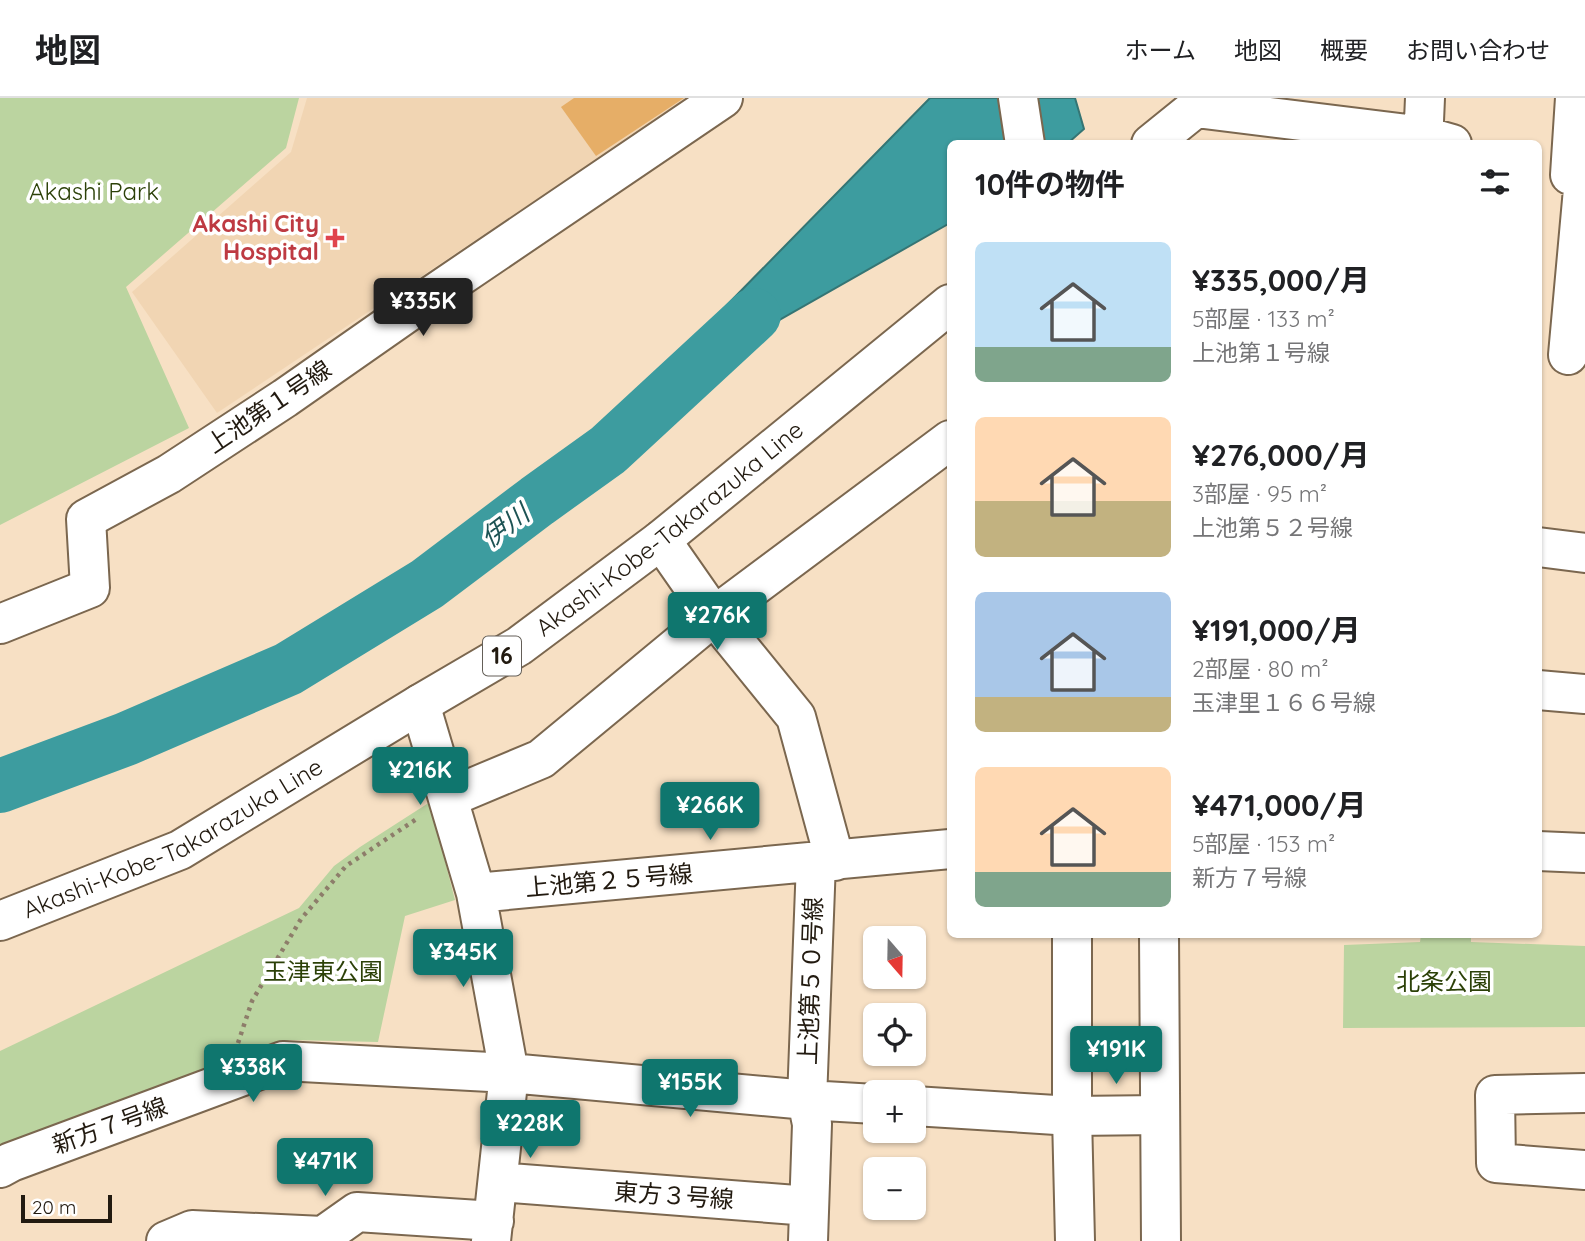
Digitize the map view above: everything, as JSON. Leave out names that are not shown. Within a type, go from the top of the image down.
[{"type":"street","name":"上池第１号線","points":[[0,624],[90,588],[86,519],[169,474],[723,98]]},
{"type":"street","points":[[1018,98],[1024,140]]},
{"type":"street","points":[[1425,98],[1433,140]]},
{"type":"street","points":[[1564,355],[1569,175],[1575,98]]},
{"type":"street","points":[[1156,140],[1202,103],[1427,140]]},
{"type":"street","name":"Akashi-Kobe-Takarazuka Line","points":[[0,921],[180,850],[519,646],[661,540],[947,306]]},
{"type":"street","points":[[448,798],[541,759],[714,616],[947,442]]},
{"type":"street","name":"上池第５０号線","points":[[661,540],[714,616],[796,717],[825,862],[807,1100],[811,1124],[809,1224]]},
{"type":"street","points":[[1542,548],[1585,553]]},
{"type":"street","points":[[1542,690],[1585,694]]},
{"type":"street","points":[[166,1241],[192,1230],[323,1236],[357,1212],[493,1231],[509,1073],[476,893],[420,704]]},
{"type":"street","name":"上池第２５号線","points":[[476,893],[947,849]]},
{"type":"street","points":[[1542,851],[1585,853]]},
{"type":"street","points":[[1072,938],[1075,1241]]},
{"type":"street","points":[[1159,938],[1161,1241]]},
{"type":"street","name":"新方７号線","points":[[0,1168],[284,1061],[509,1073],[863,1103]]},
{"type":"street","points":[[1585,1093],[1495,1095],[1496,1163],[1585,1170]]},
{"type":"street","points":[[926,1107],[1072,1116],[1160,1115]]},
{"type":"street","name":"東方３号線","points":[[498,1182],[809,1224]]},
{"type":"path","points":[[223,1084],[252,1001],[301,919],[346,866],[448,798]]},
{"type":"shaded area","name":"Akashi City Hospital","points":[[307,98],[688,98],[217,413],[132,292],[291,152]]},
{"type":"green space","name":"Akashi Park","points":[[0,98],[299,98],[286,148],[126,287],[189,428],[0,525]]},
{"type":"green space","name":"玉津東公園","points":[[430,802],[455,900],[405,916],[378,1042],[290,1040],[0,1150],[0,1051],[299,908],[334,866]]},
{"type":"green space","name":"北条公園","points":[[1421,938],[1471,938],[1471,942],[1585,946],[1585,1027],[1343,1028],[1344,945],[1420,942]]},
{"type":"water","points":[[930,98],[1075,98],[1084,129],[1071,140],[947,140],[947,225],[628,406]]},
{"type":"building","points":[[574,98],[684,98],[596,156],[561,107]]},
{"type":"waterway","name":"伊川","points":[[0,786],[126,739],[288,669],[427,584],[608,450],[754,315]]},
{"type":"place","name":"Akashi City Hospital","points":[[335,238]]}]
